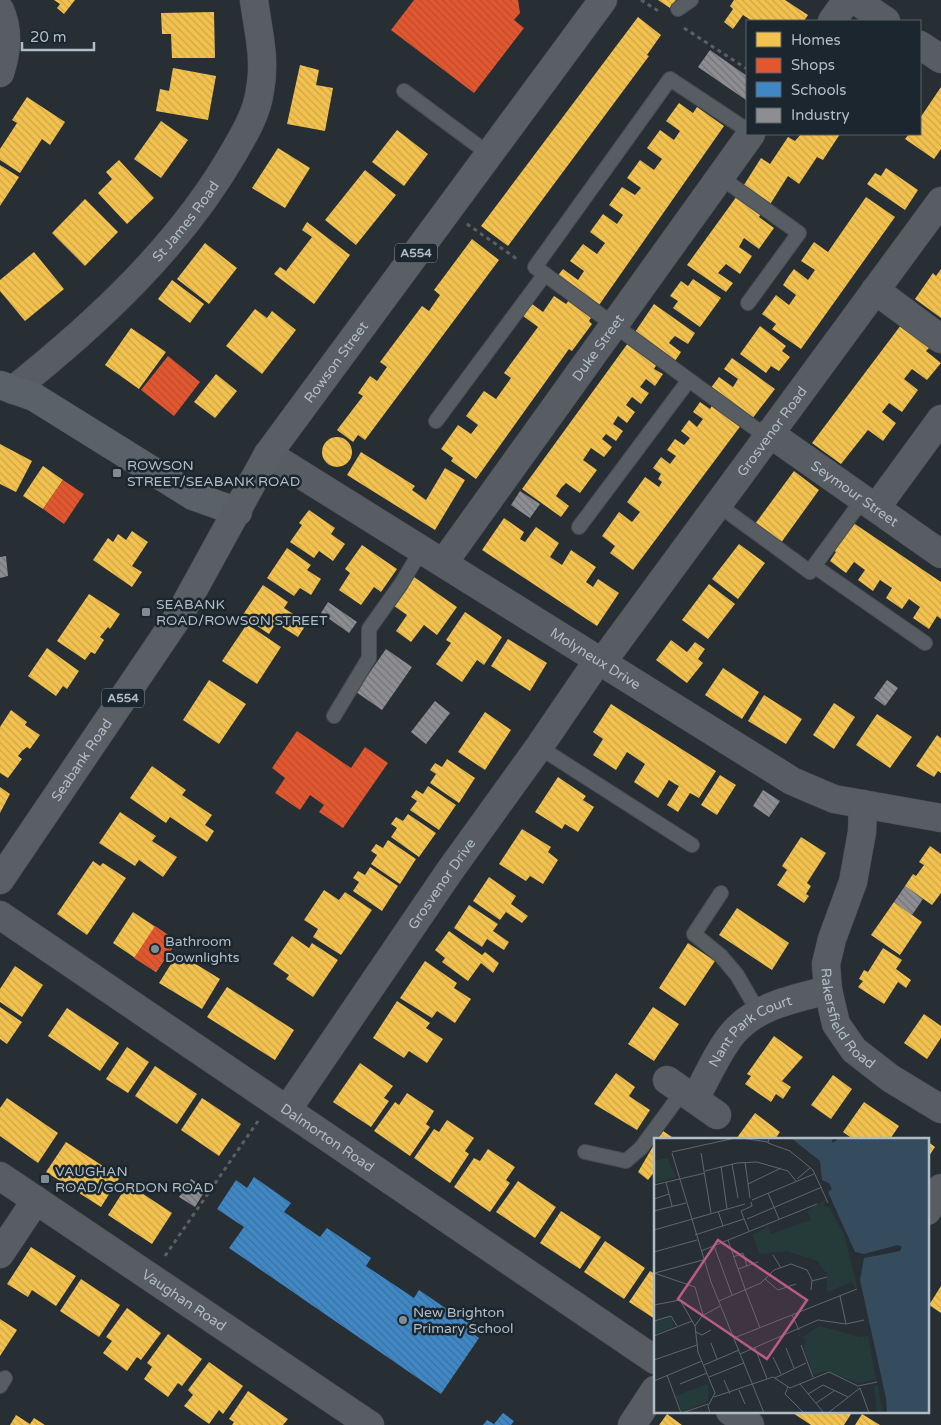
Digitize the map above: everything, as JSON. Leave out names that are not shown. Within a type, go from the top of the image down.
[{"type":"main road","name":"Rowson Street","points":[[238,512],[268,454],[603,0]]},
{"type":"main road","points":[[7,387],[34,397],[194,496],[238,512]]},
{"type":"main road","name":"Seabank Road","points":[[0,880],[180,614],[238,512]]},
{"type":"street","name":"St James Road","points":[[7,387],[105,312],[184,226],[221,174],[250,124],[260,90],[262,53],[254,0]]},
{"type":"street","points":[[833,20],[847,0]]},
{"type":"street","points":[[855,0],[885,20]]},
{"type":"street","points":[[0,10],[6,23],[6,57],[0,74]]},
{"type":"street","points":[[921,46],[941,59]]},
{"type":"street","name":"Duke Street","points":[[433,556],[614,326],[750,135]]},
{"type":"street","name":"Grosvenor Road","points":[[601,660],[941,201]]},
{"type":"street","points":[[875,290],[941,339]]},
{"type":"street","points":[[870,504],[941,419]]},
{"type":"street","name":"Seymour Street","points":[[768,435],[941,554]]},
{"type":"street","name":"Molyneux Drive","points":[[268,454],[601,660],[792,781],[834,799],[941,818]]},
{"type":"street","name":"Grosvenor Drive","points":[[280,1105],[601,660]]},
{"type":"street","name":"Rakersfield Road","points":[[863,804],[862,832],[853,882],[832,939],[826,964],[828,990],[836,1024],[854,1050],[890,1078],[941,1109]]},
{"type":"street","name":"Dalmorton Road","points":[[0,915],[654,1359]]},
{"type":"street","name":"Nant Park Court","points":[[682,1090],[747,1020],[778,1003],[828,990]]},
{"type":"street","points":[[682,1090],[716,1115]]},
{"type":"street","name":"Vaughan Road","points":[[0,1176],[370,1425]]},
{"type":"street","points":[[928,1209],[941,1188]]},
{"type":"street","points":[[0,1254],[36,1200]]},
{"type":"street","points":[[632,1425],[654,1392]]},
{"type":"street","points":[[731,1412],[750,1425]]},
{"type":"lane","points":[[672,13],[691,0]]},
{"type":"lane","points":[[436,421],[670,79],[746,129]]},
{"type":"lane","points":[[404,91],[489,154]]},
{"type":"lane","points":[[720,177],[799,233],[748,304]]},
{"type":"lane","points":[[540,271],[768,435]]},
{"type":"lane","points":[[579,526],[689,380]]},
{"type":"lane","points":[[717,504],[810,572],[870,504]]},
{"type":"lane","points":[[334,716],[369,658],[369,629],[401,584],[433,556]]},
{"type":"lane","points":[[814,566],[926,643]]},
{"type":"lane","points":[[540,747],[692,845]]},
{"type":"lane","points":[[721,893],[694,934],[721,956],[737,975],[759,1013]]},
{"type":"lane","points":[[585,1152],[626,1161],[641,1148],[682,1090]]},
{"type":"path","points":[[641,0],[672,13]]},
{"type":"path","points":[[682,27],[746,68]]},
{"type":"path","points":[[447,211],[529,268],[540,271]]},
{"type":"path","points":[[150,1277],[280,1105]]},
{"type":"building: Homes","points":[[54,0],[75,0],[64,14],[57,8],[60,4]]},
{"type":"building: Homes","points":[[658,0],[676,0],[670,8]]},
{"type":"building: Homes","points":[[734,0],[785,0],[808,15],[805,20],[750,20],[743,15],[733,29],[724,22],[733,9],[730,6]]},
{"type":"building: Homes","points":[[214,12],[215,58],[172,58],[171,34],[162,34],[161,13]]},
{"type":"building: Homes","points":[[638,17],[661,35],[647,55],[649,56],[508,246],[481,226]]},
{"type":"building: Homes","points":[[300,65],[319,70],[316,85],[333,88],[325,131],[287,124]]},
{"type":"building: Homes","points":[[173,68],[216,76],[208,120],[156,111],[160,89],[169,91]]},
{"type":"building: Homes","points":[[941,87],[941,149],[934,159],[905,139],[908,135],[921,135],[921,117]]},
{"type":"building: Homes","points":[[27,97],[65,122],[50,145],[42,139],[20,173],[0,160],[0,149],[17,123],[12,120]]},
{"type":"building: Homes","points":[[679,103],[693,113],[697,107],[724,126],[597,308],[556,278],[563,269],[578,280],[584,271],[570,261],[583,244],[597,254],[605,243],[590,232],[603,214],[617,224],[623,215],[609,205],[622,187],[635,195],[641,188],[627,178],[640,160],[654,170],[662,159],[647,148],[660,130],[674,140],[680,131],[666,121]]},
{"type":"building: Homes","points":[[161,121],[188,140],[161,178],[134,159]]},
{"type":"building: Homes","points":[[397,130],[428,154],[404,186],[372,162]]},
{"type":"building: Homes","points":[[800,135],[839,135],[823,160],[817,157],[799,184],[788,176],[769,206],[742,188],[761,158],[770,164],[788,137],[795,141]]},
{"type":"building: Homes","points":[[278,148],[310,168],[285,208],[252,188]]},
{"type":"building: Homes","points":[[119,160],[154,198],[127,224],[98,193],[112,179],[106,172]]},
{"type":"building: Homes","points":[[0,165],[19,177],[0,206]]},
{"type":"building: Homes","points":[[886,168],[918,190],[905,210],[867,184],[875,173],[881,176]]},
{"type":"building: Homes","points":[[365,170],[396,195],[356,245],[325,220]]},
{"type":"building: Homes","points":[[737,196],[761,214],[759,217],[774,228],[759,249],[744,238],[739,247],[752,256],[740,274],[726,264],[718,273],[733,283],[726,292],[687,265]]},
{"type":"building: Homes","points":[[866,197],[895,217],[801,349],[772,329],[776,324],[762,314],[776,295],[789,305],[796,295],[783,285],[788,277],[794,269],[808,280],[815,270],[801,261],[814,242],[828,252]]},
{"type":"building: Homes","points":[[85,199],[118,232],[85,266],[52,233]]},
{"type":"building: Homes","points":[[307,222],[350,255],[314,304],[274,274],[280,267],[286,271],[312,237],[302,230]]},
{"type":"building: Homes","points":[[472,239],[499,260],[365,440],[358,435],[353,442],[337,430],[363,396],[358,393],[370,376],[377,381],[387,367],[380,362],[422,306],[429,311],[440,295],[434,290]]},
{"type":"building: Homes","points":[[205,243],[237,268],[209,304],[177,279]]},
{"type":"building: Homes","points":[[34,252],[64,289],[25,321],[0,291],[0,280]]},
{"type":"building: Homes","points":[[941,269],[941,318],[915,299],[933,273],[936,276]]},
{"type":"building: Homes","points":[[693,279],[721,298],[700,327],[673,308],[678,301],[670,296],[681,281],[688,286]]},
{"type":"building: Homes","points":[[172,280],[204,304],[190,323],[158,299]]},
{"type":"building: Homes","points":[[554,296],[566,304],[569,300],[592,316],[589,321],[592,324],[572,351],[569,349],[476,479],[451,461],[453,458],[441,449],[458,425],[471,434],[478,425],[466,416],[484,391],[496,399],[511,378],[504,373],[538,327],[523,316],[532,304],[543,312]]},
{"type":"building: Homes","points":[[654,304],[695,333],[688,344],[675,336],[671,340],[669,343],[681,352],[673,364],[633,335]]},
{"type":"building: Homes","points":[[255,309],[267,318],[272,311],[296,330],[262,374],[226,346]]},
{"type":"building: Homes","points":[[901,325],[930,347],[926,351],[941,363],[927,380],[912,369],[904,379],[918,390],[902,412],[889,403],[882,412],[896,423],[883,441],[868,430],[841,464],[812,443]]},
{"type":"building: Homes","points":[[760,326],[786,346],[782,351],[790,357],[779,371],[771,366],[766,373],[740,354]]},
{"type":"building: Homes","points":[[131,328],[166,352],[139,389],[105,365]]},
{"type":"building: Homes","points":[[628,343],[657,364],[654,369],[663,374],[655,386],[646,379],[640,387],[649,393],[641,404],[632,397],[626,405],[635,412],[627,423],[618,416],[613,424],[623,431],[616,441],[606,434],[602,439],[612,447],[604,457],[591,448],[583,460],[597,470],[580,493],[566,483],[561,488],[556,496],[569,506],[561,517],[522,489]]},
{"type":"building: Homes","points":[[732,358],[775,389],[752,419],[710,389],[719,377],[733,387],[738,379],[724,369]]},
{"type":"building: Homes","points":[[216,374],[237,391],[215,418],[194,402]]},
{"type":"building: Homes","points":[[700,402],[710,409],[713,404],[742,424],[633,570],[610,553],[615,546],[602,536],[619,512],[632,522],[640,512],[627,502],[645,477],[659,487],[662,482],[658,479],[661,474],[653,468],[661,457],[670,464],[676,456],[667,450],[675,439],[684,445],[690,438],[681,431],[689,420],[697,427],[703,419],[693,412]]},
{"type":"building: Homes","points":[[337,437],[343,438],[351,446],[351,458],[343,466],[337,467],[331,466],[323,458],[322,452],[323,446],[331,438]]},
{"type":"building: Homes","points":[[0,444],[32,461],[16,492],[0,484]]},
{"type":"building: Homes","points":[[361,452],[415,486],[412,490],[426,500],[445,468],[465,480],[435,530],[347,475]]},
{"type":"building: Homes","points":[[43,466],[63,480],[43,509],[23,496]]},
{"type":"building: Homes","points":[[794,471],[819,490],[778,547],[752,528]]},
{"type":"building: Homes","points":[[309,510],[335,528],[331,534],[345,544],[333,561],[319,551],[314,558],[290,542],[302,525],[299,523]]},
{"type":"building: Homes","points":[[504,518],[524,532],[520,539],[525,542],[536,527],[559,543],[550,557],[562,565],[571,550],[596,567],[586,582],[593,587],[598,579],[619,593],[597,626],[482,550]]},
{"type":"building: Homes","points":[[849,520],[941,582],[941,619],[937,616],[929,629],[913,618],[920,607],[909,599],[902,609],[886,598],[892,588],[880,580],[873,591],[858,580],[865,570],[854,562],[846,573],[830,561],[836,552],[829,548]]},
{"type":"building: Homes","points":[[132,531],[148,542],[132,566],[142,572],[132,587],[93,560],[108,538],[113,542],[118,534],[126,540]]},
{"type":"building: Homes","points":[[739,544],[765,563],[738,599],[712,579]]},
{"type":"building: Homes","points":[[362,545],[397,569],[381,592],[374,587],[361,605],[339,590],[350,573],[345,569]]},
{"type":"building: Homes","points":[[287,548],[311,565],[307,570],[321,579],[311,595],[300,588],[294,596],[267,578]]},
{"type":"building: Homes","points":[[414,577],[457,607],[437,635],[424,625],[411,642],[396,631],[407,615],[394,606]]},
{"type":"building: Homes","points":[[709,584],[735,604],[708,639],[682,620]]},
{"type":"building: Homes","points":[[263,585],[288,602],[284,608],[307,623],[298,637],[276,623],[269,634],[242,616]]},
{"type":"building: Homes","points":[[89,594],[120,614],[110,629],[108,627],[100,637],[104,640],[95,654],[91,652],[85,660],[57,641]]},
{"type":"building: Homes","points":[[465,612],[502,637],[484,665],[477,660],[462,682],[436,664],[451,643],[446,640]]},
{"type":"building: Homes","points":[[247,624],[281,647],[257,684],[222,661]]},
{"type":"building: Homes","points":[[508,639],[547,663],[530,691],[491,666]]},
{"type":"building: Homes","points":[[671,640],[687,652],[695,642],[705,649],[698,659],[703,663],[687,683],[656,660]]},
{"type":"building: Homes","points":[[47,648],[79,671],[67,689],[63,686],[56,696],[28,676]]},
{"type":"building: Homes","points":[[723,668],[759,692],[742,719],[705,695]]},
{"type":"building: Homes","points":[[209,680],[246,704],[219,744],[183,720]]},
{"type":"building: Homes","points":[[764,695],[802,719],[786,744],[748,721]]},
{"type":"building: Homes","points":[[834,703],[855,717],[834,749],[813,735]]},
{"type":"building: Homes","points":[[611,704],[716,771],[699,798],[690,793],[678,812],[667,805],[679,786],[669,780],[658,798],[634,782],[645,764],[627,752],[616,770],[593,755],[603,739],[593,732]]},
{"type":"building: Homes","points":[[11,710],[27,722],[25,725],[40,735],[30,749],[27,747],[18,756],[22,759],[8,778],[0,773],[0,727]]},
{"type":"building: Homes","points":[[485,712],[511,730],[485,770],[458,752]]},
{"type":"building: Homes","points":[[877,714],[912,737],[890,768],[856,745]]},
{"type":"building: Homes","points":[[937,735],[941,738],[941,773],[938,771],[934,777],[916,766]]},
{"type":"building: Homes","points":[[447,759],[475,778],[459,803],[430,783],[436,774],[430,770],[435,763],[442,767]]},
{"type":"building: Homes","points":[[152,766],[186,790],[182,795],[212,815],[205,825],[214,831],[207,842],[170,817],[166,823],[130,798]]},
{"type":"building: Homes","points":[[720,775],[736,785],[717,815],[701,805]]},
{"type":"building: Homes","points":[[558,777],[586,796],[583,800],[594,807],[578,832],[565,824],[562,829],[535,812]]},
{"type":"building: Homes","points":[[428,786],[456,805],[439,830],[410,810],[417,801],[411,797],[416,790],[423,794]]},
{"type":"building: Homes","points":[[0,787],[10,794],[0,813]]},
{"type":"building: Homes","points":[[120,812],[156,836],[152,841],[177,857],[163,877],[139,860],[135,866],[99,843]]},
{"type":"building: Homes","points":[[408,814],[436,833],[419,857],[391,837],[397,828],[391,824],[396,817],[403,821]]},
{"type":"building: Homes","points":[[522,829],[551,847],[548,852],[558,860],[543,884],[530,876],[526,881],[499,864]]},
{"type":"building: Homes","points":[[801,837],[826,853],[807,883],[811,886],[806,894],[809,896],[804,903],[777,885],[787,870],[782,866]]},
{"type":"building: Homes","points":[[388,840],[416,859],[400,884],[371,864],[377,855],[371,851],[376,844],[383,848]]},
{"type":"building: Homes","points":[[930,846],[941,854],[941,893],[932,905],[905,886],[913,874],[916,876],[924,865],[919,862]]},
{"type":"building: Homes","points":[[93,861],[100,866],[103,863],[126,878],[87,935],[57,914]]},
{"type":"building: Homes","points":[[370,867],[398,886],[382,911],[353,891],[359,882],[353,878],[358,871],[365,875]]},
{"type":"building: Homes","points":[[489,877],[516,896],[511,904],[528,916],[522,923],[506,912],[500,920],[473,901]]},
{"type":"building: Homes","points":[[324,890],[339,900],[345,892],[372,910],[341,955],[313,937],[318,929],[304,920]]},
{"type":"building: Homes","points":[[894,902],[922,922],[900,955],[871,935]]},
{"type":"building: Homes","points":[[469,905],[498,924],[493,931],[509,942],[504,950],[487,939],[482,947],[454,928]]},
{"type":"building: Homes","points":[[737,908],[789,943],[772,970],[719,935]]},
{"type":"building: Homes","points":[[133,912],[177,941],[156,972],[113,943]]},
{"type":"building: Homes","points":[[449,931],[482,955],[485,952],[499,963],[493,973],[481,963],[468,981],[442,962],[445,958],[435,950]]},
{"type":"building: Homes","points":[[292,936],[309,948],[312,943],[338,960],[313,997],[286,979],[289,975],[273,964]]},
{"type":"building: Homes","points":[[688,943],[715,961],[685,1006],[659,988]]},
{"type":"building: Homes","points":[[883,948],[902,960],[896,969],[911,980],[906,988],[898,982],[884,1004],[858,987],[863,981],[859,979],[864,970],[868,972]]},
{"type":"building: Homes","points":[[178,953],[220,979],[202,1009],[159,983]]},
{"type":"building: Homes","points":[[425,961],[457,983],[454,988],[471,999],[455,1023],[437,1011],[432,1018],[400,998]]},
{"type":"building: Homes","points":[[15,966],[43,985],[22,1017],[0,1002],[0,989]]},
{"type":"building: Homes","points":[[227,987],[294,1030],[275,1060],[207,1017]]},
{"type":"building: Homes","points":[[397,1001],[430,1023],[426,1028],[443,1039],[427,1063],[409,1051],[404,1058],[373,1038]]},
{"type":"building: Homes","points":[[0,1007],[22,1022],[7,1044],[0,1039]]},
{"type":"building: Homes","points":[[653,1007],[679,1024],[654,1061],[628,1044]]},
{"type":"building: Homes","points":[[67,1008],[119,1043],[100,1071],[48,1036]]},
{"type":"building: Homes","points":[[924,1014],[941,1026],[941,1038],[927,1059],[904,1043]]},
{"type":"building: Homes","points":[[774,1036],[803,1057],[782,1081],[791,1087],[783,1099],[776,1094],[771,1102],[745,1084],[751,1076],[747,1074]]},
{"type":"building: Homes","points":[[127,1047],[149,1062],[128,1093],[106,1079]]},
{"type":"building: Homes","points":[[360,1063],[393,1086],[384,1098],[389,1101],[371,1127],[333,1102]]},
{"type":"building: Homes","points":[[155,1066],[197,1094],[177,1124],[135,1096]]},
{"type":"building: Homes","points":[[616,1073],[635,1087],[629,1096],[650,1110],[637,1130],[594,1104]]},
{"type":"building: Homes","points":[[833,1075],[852,1089],[831,1119],[811,1105]]},
{"type":"building: Homes","points":[[407,1093],[434,1111],[426,1124],[430,1127],[410,1156],[374,1131],[395,1102],[399,1105]]},
{"type":"building: Homes","points":[[7,1098],[58,1133],[38,1163],[0,1136],[0,1108]]},
{"type":"building: Homes","points":[[202,1098],[241,1124],[219,1156],[181,1130]]},
{"type":"building: Homes","points":[[864,1102],[899,1126],[891,1138],[852,1138],[843,1132]]},
{"type":"building: Homes","points":[[755,1113],[780,1132],[776,1138],[737,1138]]},
{"type":"building: Homes","points":[[447,1120],[474,1138],[465,1151],[469,1154],[450,1183],[414,1158],[434,1129],[439,1132]]},
{"type":"building: Homes","points":[[663,1131],[674,1138],[658,1138]]},
{"type":"building: Homes","points":[[66,1142],[120,1177],[101,1207],[46,1172]]},
{"type":"building: Homes","points":[[928,1142],[935,1147],[928,1158]]},
{"type":"building: Homes","points":[[654,1145],[654,1172],[648,1180],[638,1172]]},
{"type":"building: Homes","points":[[488,1149],[515,1167],[506,1180],[510,1183],[490,1212],[454,1187],[474,1158],[480,1161]]},
{"type":"building: Homes","points":[[518,1181],[556,1207],[535,1238],[496,1212]]},
{"type":"building: Homes","points":[[128,1184],[172,1213],[152,1244],[108,1215]]},
{"type":"building: Homes","points":[[561,1211],[601,1237],[580,1269],[540,1243]]},
{"type":"building: Homes","points":[[605,1241],[645,1268],[624,1299],[584,1272]]},
{"type":"building: Homes","points":[[31,1247],[76,1276],[56,1306],[32,1290],[28,1297],[7,1284]]},
{"type":"building: Homes","points":[[650,1271],[654,1273],[654,1318],[629,1302]]},
{"type":"building: Homes","points":[[81,1279],[120,1305],[99,1337],[60,1311]]},
{"type":"building: Homes","points":[[941,1286],[941,1313],[929,1305]]},
{"type":"building: Homes","points":[[127,1308],[161,1333],[141,1360],[137,1357],[127,1371],[103,1353],[112,1341],[106,1337]]},
{"type":"building: Homes","points":[[0,1319],[17,1330],[0,1356]]},
{"type":"building: Homes","points":[[168,1334],[202,1359],[182,1386],[178,1383],[168,1397],[144,1379],[152,1367],[147,1363]]},
{"type":"building: Homes","points":[[209,1362],[243,1386],[223,1414],[219,1410],[209,1424],[184,1406],[193,1395],[188,1390]]},
{"type":"building: Homes","points":[[248,1391],[288,1419],[283,1425],[232,1425],[234,1422],[229,1419]]},
{"type":"building: Homes","points":[[792,1412],[852,1412],[844,1425],[811,1425]]},
{"type":"building: Homes","points":[[667,1414],[682,1425],[659,1425]]},
{"type":"building: Homes","points":[[862,1414],[880,1425],[855,1425]]},
{"type":"building: Homes","points":[[16,1415],[30,1424],[34,1418],[45,1425],[10,1425]]},
{"type":"building: Shops","points":[[414,0],[518,0],[520,13],[514,20],[524,28],[474,93],[391,30]]},
{"type":"building: Shops","points":[[168,356],[200,382],[174,416],[141,390]]},
{"type":"building: Shops","points":[[63,480],[84,494],[64,524],[43,509]]},
{"type":"building: Shops","points":[[297,731],[351,768],[365,747],[388,763],[343,828],[319,812],[324,805],[310,795],[300,810],[275,793],[285,778],[272,768]]},
{"type":"building: Shops","name":"Bathroom Downlights","points":[[155,926],[177,941],[156,972],[134,958]]},
{"type":"building: Schools","points":[[254,1177],[291,1203],[284,1212],[320,1237],[327,1228],[371,1258],[366,1266],[414,1298],[419,1290],[460,1318],[463,1313],[474,1321],[468,1330],[479,1338],[441,1394],[229,1248],[244,1227],[217,1209],[236,1180],[247,1188]]},
{"type":"building: Schools","points":[[503,1413],[514,1421],[511,1425],[483,1425],[487,1420],[494,1424]]},
{"type":"building: Industry","points":[[710,50],[746,75],[746,100],[698,67]]},
{"type":"building: Industry","points":[[520,491],[540,504],[530,518],[511,505]]},
{"type":"building: Industry","points":[[6,556],[8,576],[0,578],[0,557]]},
{"type":"building: Industry","points":[[328,602],[357,622],[349,633],[321,613]]},
{"type":"building: Industry","points":[[386,649],[412,667],[382,710],[356,692]]},
{"type":"building: Industry","points":[[887,680],[898,688],[885,706],[874,698]]},
{"type":"building: Industry","points":[[435,701],[450,713],[426,744],[411,732]]},
{"type":"building: Industry","points":[[763,790],[780,801],[769,817],[753,806]]},
{"type":"building: Industry","points":[[905,886],[923,899],[912,915],[894,902]]},
{"type":"building: Industry","points":[[191,1179],[206,1189],[195,1207],[179,1197]]},
{"type":"place","name":"ROWSON STREET/SEABANK ROAD","points":[[117,473]]},
{"type":"place","name":"SEABANK ROAD/ROWSON STREET","points":[[146,612]]},
{"type":"place","name":"Bathroom Downlights","points":[[155,949]]},
{"type":"place","name":"VAUGHAN ROAD/GORDON ROAD","points":[[45,1179]]},
{"type":"place","name":"New Brighton Primary School","points":[[403,1320]]}]
